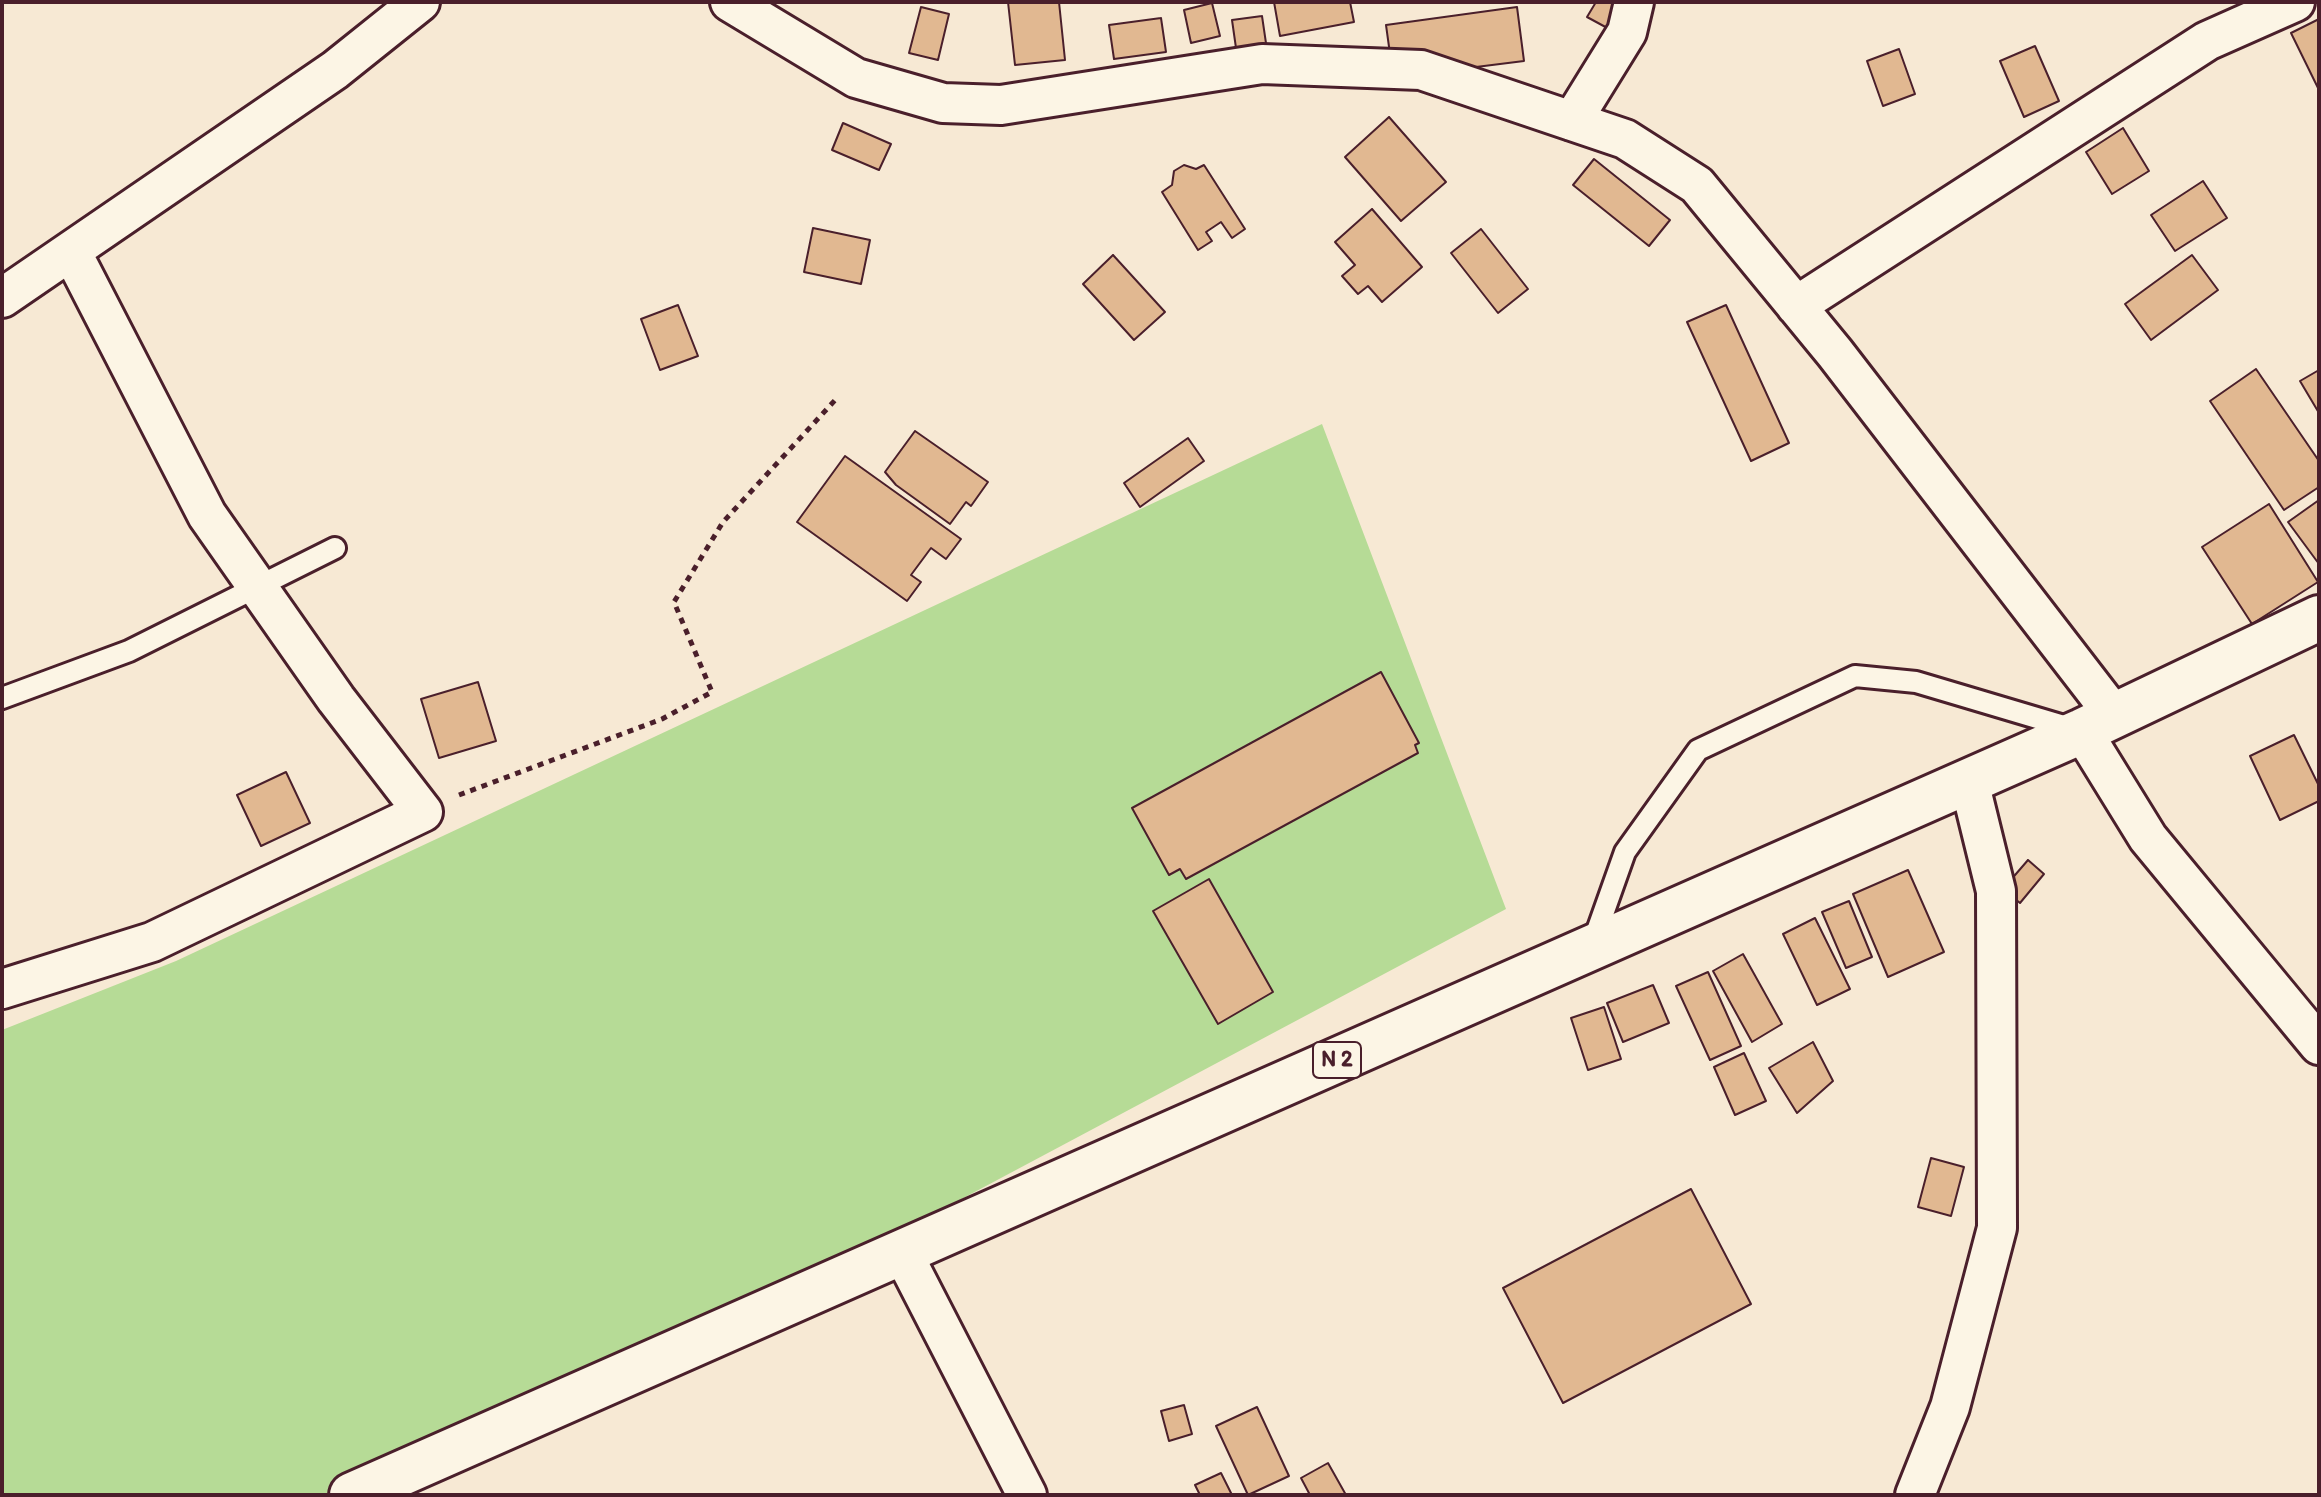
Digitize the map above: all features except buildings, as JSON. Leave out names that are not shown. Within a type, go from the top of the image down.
[{"type":"main road","name":"N 2","points":[[352,1495],[1969,781],[2319,618]]},
{"type":"street","points":[[2,298],[335,70],[420,2]]},
{"type":"street","points":[[730,2],[856,78],[943,103],[1001,105],[1262,64],[1421,70],[1625,139],[1697,185],[1796,306],[2098,723],[2148,838],[2319,1045]]},
{"type":"street","points":[[1572,121],[1627,32],[1634,2]]},
{"type":"street","points":[[1796,306],[2207,41],[2295,2]]},
{"type":"street","points":[[2,989],[152,942],[423,812],[336,699],[207,515],[71,251]]},
{"type":"street","points":[[1915,1495],[1950,1407],[1997,1228],[1996,891],[1969,781]]},
{"type":"street","points":[[902,1252],[1027,1495]]},
{"type":"lane","points":[[2,698],[129,651],[335,548]]},
{"type":"lane","points":[[1591,947],[1625,852],[1698,750],[1855,676],[1916,682],[2098,723]]},
{"type":"path","points":[[421,809],[662,719],[712,692],[674,602],[723,522],[837,398]]},
{"type":"green space","points":[[1322,424],[1506,909],[663,1358],[352,1495],[2,1495],[2,1030],[176,961]]}]
